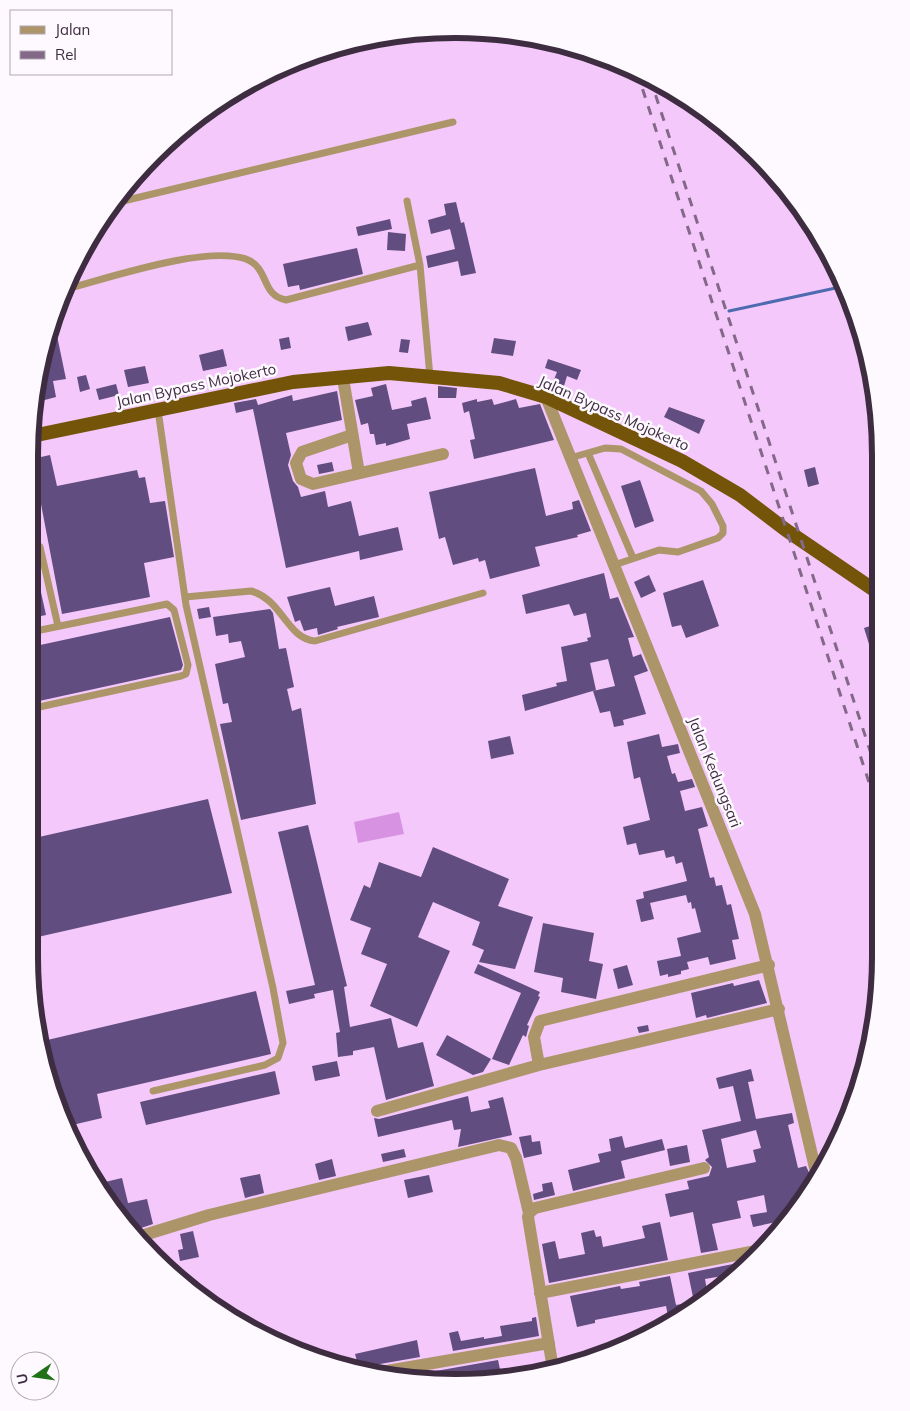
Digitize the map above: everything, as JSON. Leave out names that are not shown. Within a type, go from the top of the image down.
[{"type":"highway","name":"Jalan Bypass Mojokerto","points":[[38,435],[293,382],[389,373],[499,383],[546,397],[682,461],[740,494],[786,530],[872,589]]},
{"type":"street","points":[[343,378],[358,473]]},
{"type":"street","name":"Jalan Kedungsari","points":[[546,397],[753,908],[769,965],[815,1168]]},
{"type":"street","points":[[352,435],[302,452],[297,459],[297,467],[301,479],[312,484],[443,454]]},
{"type":"street","points":[[539,1065],[534,1037],[540,1021],[769,965]]},
{"type":"street","points":[[377,1111],[539,1065],[779,1010]]},
{"type":"street","points":[[145,1235],[209,1215],[499,1145],[511,1148],[516,1158],[529,1213],[552,1361]]},
{"type":"street","points":[[529,1213],[535,1208],[704,1168]]},
{"type":"street","points":[[540,1293],[748,1252]]},
{"type":"street","points":[[397,1369],[549,1343]]},
{"type":"lane","points":[[124,201],[453,122]]},
{"type":"lane","points":[[407,200],[420,265],[430,377]]},
{"type":"lane","points":[[73,287],[186,258],[235,256],[248,260],[260,269],[270,292],[276,298],[286,300],[420,265]]},
{"type":"lane","points":[[153,1091],[265,1065],[278,1058],[283,1043],[273,988],[185,597],[158,410]]},
{"type":"lane","points":[[570,458],[605,448],[621,449],[702,491],[712,504],[723,526],[723,533],[718,538],[678,552],[659,550],[614,565]]},
{"type":"lane","points":[[588,453],[633,558]]},
{"type":"lane","points":[[38,545],[40,547],[58,626]]},
{"type":"lane","points":[[185,597],[250,591],[260,593],[269,599],[300,637],[315,641],[482,593]]},
{"type":"lane","points":[[38,630],[167,604],[174,610],[188,669],[181,676],[38,707]]},
{"type":"shaded area","points":[[399,812],[404,834],[358,843],[354,822]]},
{"type":"building","points":[[456,202],[461,223],[464,222],[476,273],[461,276],[458,261],[428,268],[426,256],[455,249],[450,229],[431,234],[428,220],[446,215],[444,204]]},
{"type":"building","points":[[390,219],[392,229],[358,236],[356,227]]},
{"type":"building","points":[[388,232],[406,234],[405,251],[387,250]]},
{"type":"building","points":[[357,248],[363,274],[300,290],[299,285],[288,287],[283,264]]},
{"type":"building","points":[[368,322],[372,335],[348,341],[345,327]]},
{"type":"building","points":[[56,333],[66,379],[53,381],[56,397],[41,401]]},
{"type":"building","points":[[289,337],[291,348],[281,350],[279,339]]},
{"type":"building","points":[[494,338],[516,341],[513,356],[491,353]]},
{"type":"building","points":[[401,339],[410,340],[408,353],[399,352]]},
{"type":"building","points":[[223,349],[227,366],[203,371],[199,355]]},
{"type":"building","points":[[548,359],[581,370],[577,380],[567,376],[564,386],[553,382],[557,372],[545,368]]},
{"type":"building","points":[[145,366],[149,383],[128,387],[124,370]]},
{"type":"building","points":[[86,375],[90,389],[80,392],[77,377]]},
{"type":"building","points":[[116,384],[119,395],[99,400],[96,389]]},
{"type":"building","points":[[386,384],[392,410],[412,406],[411,401],[426,397],[431,419],[407,424],[410,439],[386,446],[386,443],[376,445],[374,434],[370,434],[368,423],[361,425],[355,400],[373,396],[371,388]]},
{"type":"building","points":[[438,386],[457,388],[456,398],[438,398]]},
{"type":"building","points":[[337,391],[342,420],[286,433],[291,455],[288,465],[293,481],[298,487],[301,497],[325,491],[328,507],[351,501],[359,536],[398,527],[403,550],[360,560],[359,551],[286,568],[253,409],[236,413],[234,403],[256,399],[258,405],[292,395],[293,401]]},
{"type":"building","points":[[477,399],[477,402],[492,399],[494,405],[516,399],[519,408],[540,404],[554,440],[474,459],[470,440],[475,439],[469,411],[464,413],[462,403]]},
{"type":"building","points":[[669,407],[705,420],[699,434],[664,417]]},
{"type":"building","points":[[50,455],[57,486],[137,470],[139,478],[145,477],[150,503],[165,501],[174,557],[144,563],[150,597],[62,614],[41,504],[38,505],[38,458]]},
{"type":"building","points":[[332,462],[334,471],[319,474],[317,465]]},
{"type":"building","points":[[815,467],[819,484],[808,487],[804,470]]},
{"type":"building","points":[[535,468],[546,516],[573,509],[572,502],[579,500],[591,531],[577,535],[578,537],[535,547],[540,566],[490,579],[485,560],[479,562],[478,558],[453,565],[445,537],[439,539],[429,492]]},
{"type":"building","points":[[640,480],[654,521],[635,528],[621,486]]},
{"type":"building","points":[[604,573],[610,599],[618,597],[634,637],[628,638],[633,657],[641,654],[648,671],[634,676],[646,714],[623,720],[624,725],[614,727],[610,711],[600,713],[593,691],[615,686],[608,659],[590,663],[596,690],[525,711],[522,695],[557,686],[556,683],[567,681],[561,647],[588,641],[587,638],[591,637],[586,613],[574,616],[569,604],[526,614],[522,595]]},
{"type":"building","points":[[649,575],[656,591],[641,598],[634,582]]},
{"type":"building","points":[[38,579],[46,615],[38,617]]},
{"type":"building","points":[[703,580],[719,626],[686,638],[681,625],[672,627],[663,593]]},
{"type":"building","points":[[330,587],[335,606],[374,596],[379,617],[337,627],[338,629],[318,635],[317,628],[304,631],[300,620],[295,622],[287,597]]},
{"type":"building","points":[[209,607],[211,617],[199,619],[197,609]]},
{"type":"building","points":[[270,609],[273,613],[279,649],[286,648],[294,687],[287,689],[292,711],[301,708],[316,804],[241,820],[220,724],[232,722],[228,703],[223,704],[215,664],[245,657],[241,641],[229,643],[228,634],[216,636],[213,617]]},
{"type":"building","points":[[170,617],[183,665],[181,670],[38,701],[38,645]]},
{"type":"building","points":[[872,622],[872,654],[864,628],[870,626]]},
{"type":"building","points":[[659,734],[662,747],[678,744],[680,753],[667,756],[672,774],[675,773],[678,782],[692,779],[695,787],[680,791],[685,811],[702,807],[708,826],[698,829],[710,878],[714,877],[716,886],[722,885],[727,905],[731,904],[739,939],[732,940],[736,959],[710,965],[708,957],[687,962],[689,969],[681,971],[681,974],[668,977],[668,974],[660,976],[657,961],[681,956],[677,938],[701,932],[695,908],[692,909],[691,902],[688,903],[686,895],[650,903],[654,919],[641,922],[636,900],[644,898],[643,892],[687,881],[682,862],[676,864],[674,856],[666,858],[664,850],[639,855],[636,843],[627,845],[623,827],[650,820],[640,777],[634,779],[627,742]]},
{"type":"building","points":[[510,736],[514,754],[491,759],[488,741]]},
{"type":"building","points":[[208,799],[232,893],[38,937],[38,837]]},
{"type":"building","points":[[308,825],[347,986],[344,987],[350,1027],[391,1018],[398,1048],[423,1042],[434,1086],[386,1100],[374,1047],[353,1051],[353,1055],[338,1057],[336,1033],[340,1032],[333,990],[314,994],[315,998],[289,1004],[286,991],[315,985],[278,832]]},
{"type":"building","points":[[433,847],[509,879],[498,906],[533,917],[515,969],[479,962],[484,950],[472,945],[480,922],[433,902],[418,937],[450,951],[417,1027],[370,1006],[387,964],[361,954],[371,928],[350,920],[364,885],[370,888],[379,862],[421,877]]},
{"type":"building","points":[[543,923],[594,933],[589,961],[603,964],[596,999],[561,992],[563,978],[534,972]]},
{"type":"building","points":[[478,964],[540,992],[538,996],[540,997],[527,1025],[529,1026],[526,1037],[523,1035],[509,1065],[492,1059],[521,993],[474,973]]},
{"type":"building","points":[[627,965],[633,985],[618,989],[613,969]]},
{"type":"building","points":[[759,980],[767,1003],[707,1018],[706,1015],[696,1018],[691,993],[733,983],[734,986]]},
{"type":"building","points":[[256,991],[271,1054],[97,1094],[102,1118],[73,1125],[60,1090],[47,1040]]},
{"type":"building","points":[[648,1025],[649,1031],[639,1033],[637,1027]]},
{"type":"building","points":[[447,1035],[491,1059],[483,1072],[473,1075],[436,1055]]},
{"type":"building","points":[[337,1061],[340,1076],[315,1081],[312,1066]]},
{"type":"building","points":[[751,1069],[754,1081],[748,1082],[756,1119],[792,1113],[794,1123],[788,1125],[798,1168],[806,1166],[810,1175],[776,1222],[753,1227],[750,1215],[767,1212],[764,1195],[737,1201],[741,1218],[712,1224],[718,1250],[701,1253],[693,1212],[670,1217],[665,1194],[689,1189],[687,1181],[709,1176],[712,1167],[705,1160],[709,1157],[702,1130],[741,1121],[733,1086],[719,1089],[716,1078]],"holes":[[[756,1130],[761,1148],[753,1150],[756,1162],[727,1168],[721,1139]]]},
{"type":"building","points":[[275,1071],[280,1094],[146,1125],[140,1102]]},
{"type":"building","points":[[468,1096],[471,1112],[490,1108],[488,1101],[503,1097],[512,1135],[458,1147],[461,1129],[454,1130],[452,1120],[378,1137],[374,1118],[379,1119]]},
{"type":"building","points":[[531,1135],[532,1142],[540,1141],[542,1154],[524,1158],[519,1137]]},
{"type":"building","points":[[622,1136],[625,1148],[662,1139],[665,1150],[621,1161],[625,1178],[573,1191],[568,1170],[600,1162],[598,1154],[611,1151],[609,1139]]},
{"type":"building","points":[[687,1145],[690,1162],[670,1166],[667,1149]]},
{"type":"building","points":[[404,1149],[406,1157],[383,1162],[381,1154]]},
{"type":"building","points":[[332,1159],[336,1176],[319,1180],[315,1164]]},
{"type":"building","points":[[260,1174],[264,1193],[245,1198],[240,1178]]},
{"type":"building","points":[[429,1175],[433,1192],[408,1198],[404,1180]]},
{"type":"building","points":[[122,1178],[128,1203],[147,1199],[153,1224],[139,1229],[105,1182]]},
{"type":"building","points":[[552,1182],[555,1195],[534,1200],[533,1194],[543,1191],[542,1184]]},
{"type":"building","points":[[660,1222],[668,1260],[549,1283],[542,1244],[555,1241],[559,1259],[585,1254],[581,1233],[594,1230],[596,1237],[601,1236],[603,1247],[645,1238],[642,1226]]},
{"type":"building","points":[[193,1231],[199,1257],[180,1261],[178,1250],[183,1249],[180,1234]]},
{"type":"building","points":[[737,1263],[723,1276],[705,1279],[707,1289],[693,1298],[688,1273]]},
{"type":"building","points":[[670,1276],[676,1305],[687,1303],[668,1315],[666,1306],[595,1320],[595,1323],[577,1327],[570,1296],[620,1286],[621,1289],[640,1286],[639,1282]]},
{"type":"building","points":[[536,1317],[539,1336],[453,1351],[449,1333],[458,1331],[461,1341],[502,1336],[500,1326],[532,1321],[532,1318]]},
{"type":"building","points":[[417,1340],[420,1357],[377,1366],[357,1361],[355,1354]]},
{"type":"building","points":[[498,1360],[500,1371],[455,1374],[426,1373]]},
{"type":"waterway","points":[[729,311],[837,288]]},
{"type":"railway","points":[[640,81],[872,792]]},
{"type":"railway","points":[[653,88],[872,757]]}]
